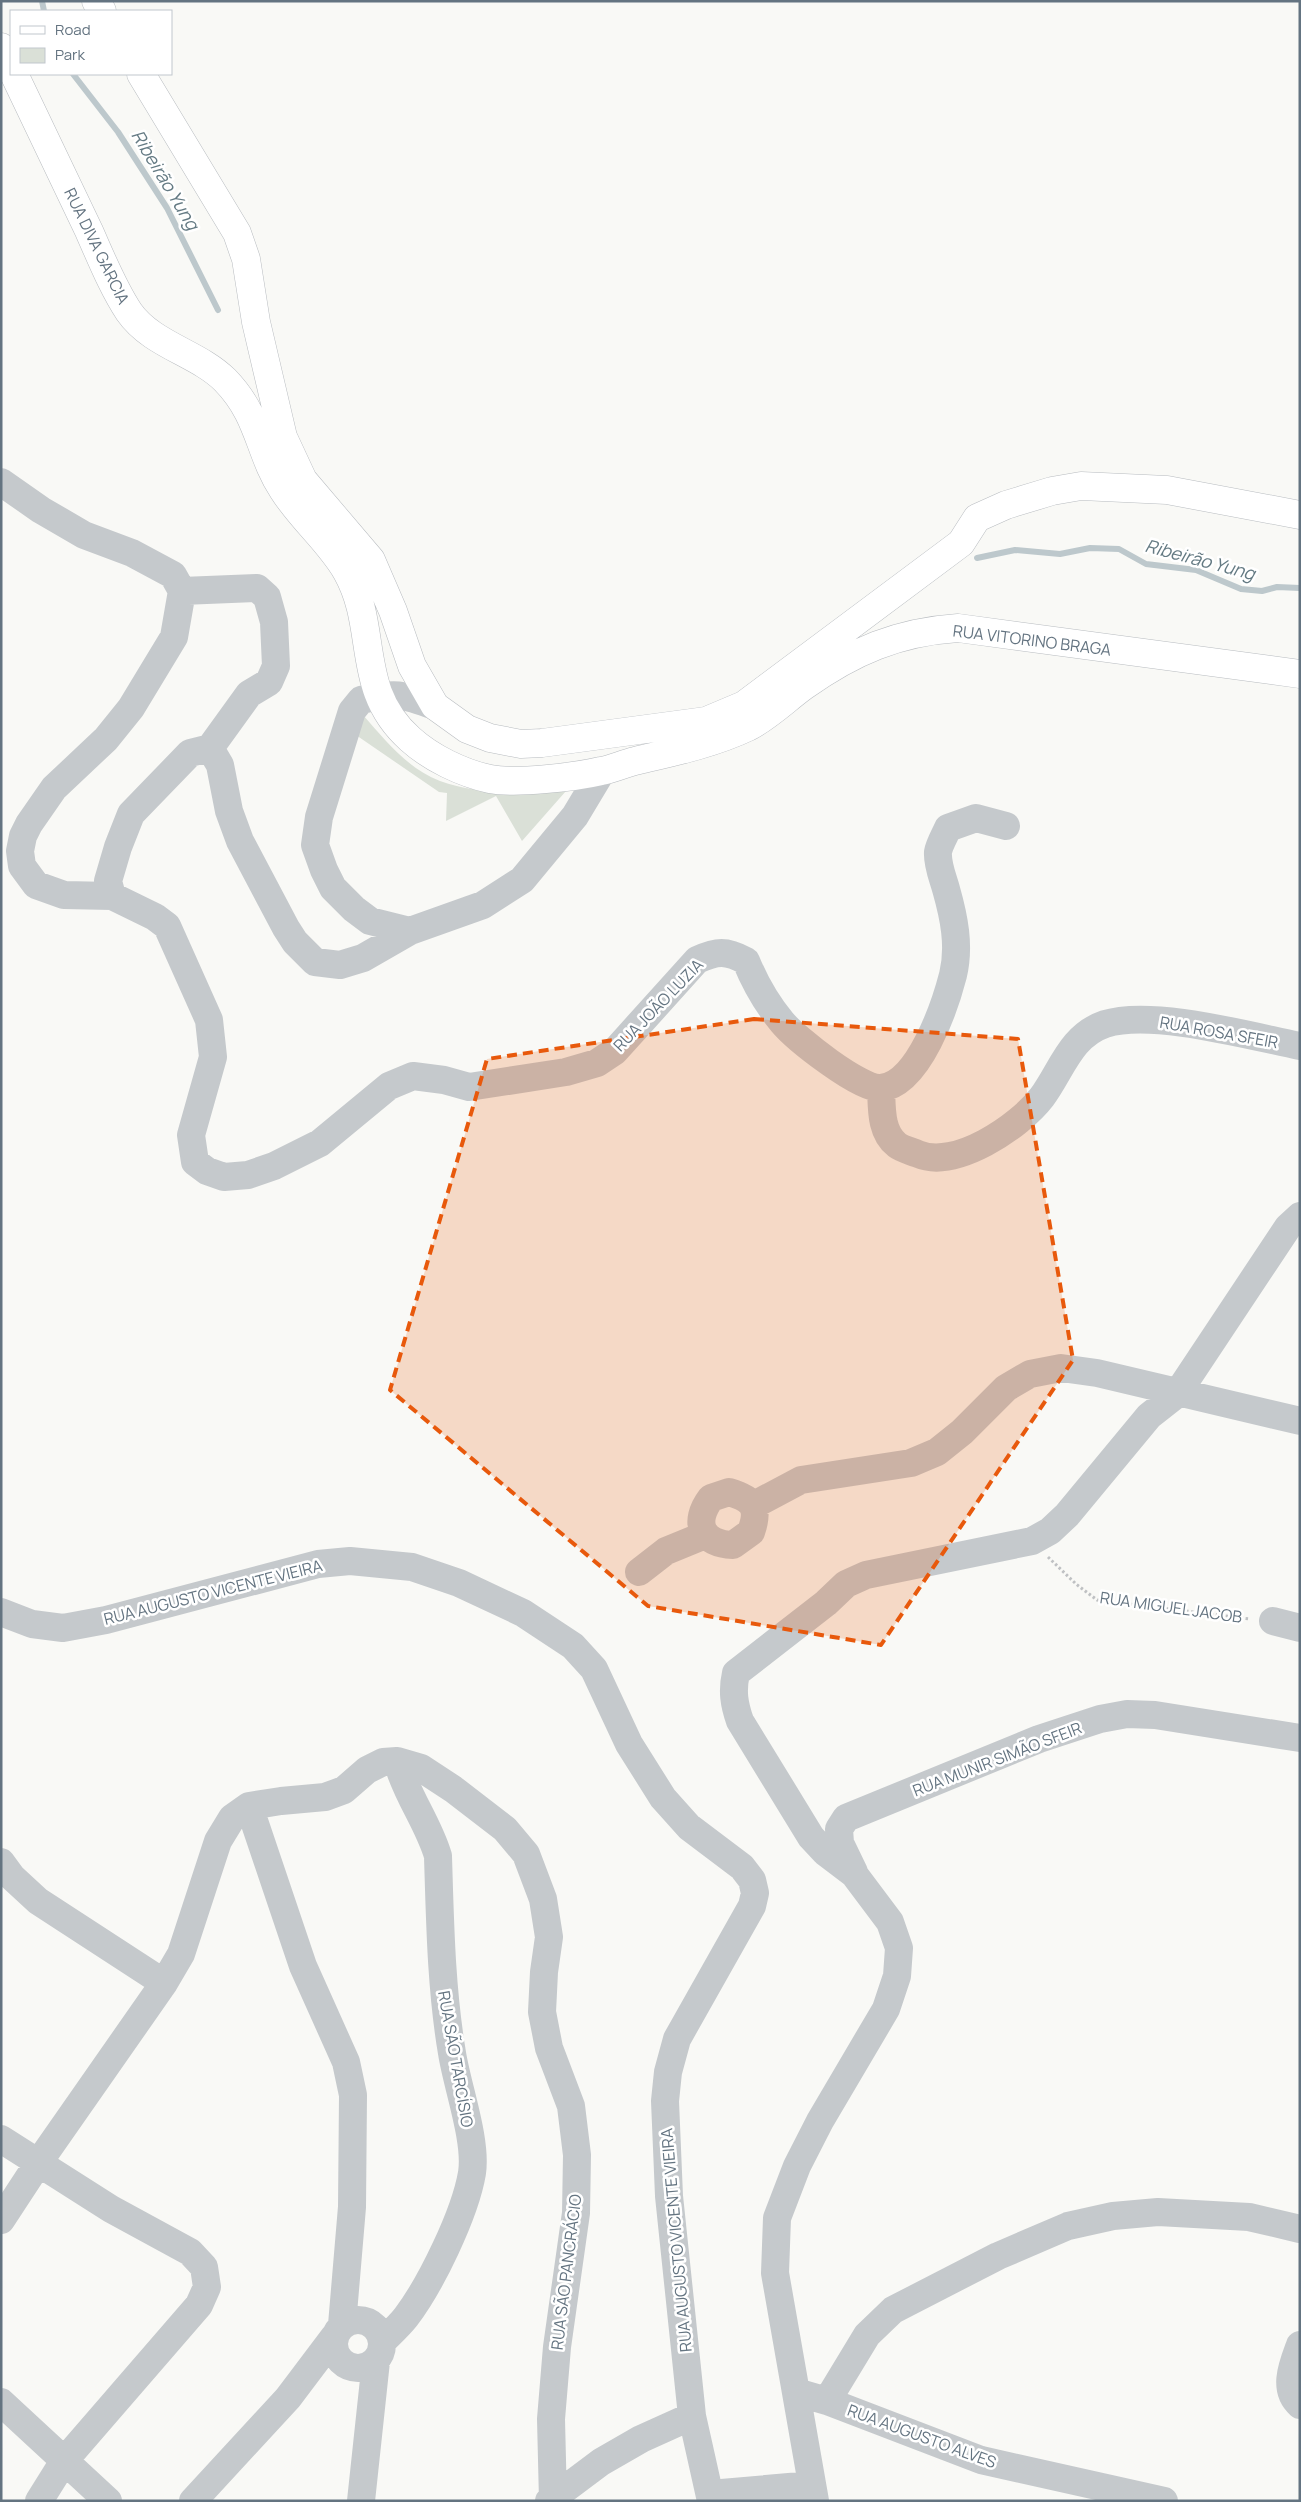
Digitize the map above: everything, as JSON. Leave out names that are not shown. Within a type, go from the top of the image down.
[{"type":"main road","points":[[1,46],[10,66]]},
{"type":"main road","name":"RUA DIVA GARCIA","points":[[14,75],[103,262],[130,314],[156,337],[207,364],[240,396],[263,442],[270,467],[284,492],[338,557],[347,572],[356,589],[361,608],[370,672],[380,696]]},
{"type":"main road","points":[[142,75],[237,233],[246,259],[256,322],[283,436],[303,480],[371,560],[393,611],[412,666],[435,706],[461,726],[490,738],[522,744],[542,743],[706,720],[744,705],[961,543],[977,518],[1015,502],[1052,491],[1081,486],[1139,487],[1167,490],[1300,515]]},
{"type":"main road","name":"RUA VITORINO BRAGA","points":[[380,696],[383,705],[396,723],[421,748],[455,766],[491,779],[517,780],[602,771],[707,743],[751,726],[808,683],[854,654],[881,642],[936,630],[958,628],[1300,674]]},
{"type":"street","points":[[1,482],[41,510],[84,535],[132,553],[173,575],[182,591],[174,637],[131,708],[106,740],[54,788],[23,836],[20,851],[22,866],[36,885],[64,896],[112,896],[108,881],[118,847],[131,814],[190,753],[210,748],[249,694],[269,682],[276,666],[274,622],[267,597],[257,588],[246,587],[182,591]]},
{"type":"street","points":[[410,931],[370,921],[354,909],[333,888],[315,845],[319,817],[352,711],[360,700],[387,694],[408,696],[435,706]]},
{"type":"street","points":[[210,748],[220,765],[229,811],[240,841],[286,928],[306,954],[316,962],[340,965],[363,958],[410,931],[483,905],[522,880],[575,816],[602,771]]},
{"type":"street","points":[[881,1088],[897,1082],[910,1070],[930,1040],[953,974],[956,942],[953,915],[938,852],[948,828],[976,818],[1006,826]]},
{"type":"street","name":"RUA JOÃO LUZIA","points":[[112,896],[155,917],[167,926],[209,1020],[213,1057],[192,1135],[195,1162],[207,1171],[224,1177],[248,1175],[274,1166],[320,1143],[389,1086],[413,1076],[444,1080],[469,1088],[566,1072],[597,1063],[615,1051],[697,960],[715,952],[733,953],[746,961],[765,998],[784,1024],[852,1078],[865,1086],[881,1088]]},
{"type":"street","name":"RUA ROSA SFEIR","points":[[881,1088],[884,1128],[896,1144],[922,1156],[937,1159],[952,1157],[982,1145],[1014,1124],[1041,1098],[1070,1050],[1086,1033],[1106,1024],[1153,1020],[1177,1022],[1300,1046]]},
{"type":"street","points":[[711,2497],[814,2493],[775,2273],[777,2218],[797,2166],[820,2121],[886,2009],[897,1976],[899,1948],[890,1922],[854,1874],[825,1852],[811,1837],[740,1721],[734,1706],[733,1689],[736,1673],[826,1603],[846,1584],[866,1574],[1032,1541],[1050,1530],[1067,1514],[1149,1416],[1177,1394],[1288,1227],[1300,1216]]},
{"type":"street","points":[[754,1505],[801,1480],[911,1463],[937,1452],[962,1432],[1006,1388],[1030,1374],[1060,1368],[1097,1373],[1177,1394],[1300,1422]]},
{"type":"street","points":[[729,1492],[748,1500],[754,1505],[755,1514],[751,1532],[739,1542],[733,1545],[715,1543],[705,1535],[701,1524],[702,1513],[712,1498],[729,1492]]},
{"type":"street","points":[[639,1572],[666,1551],[705,1535]]},
{"type":"street","name":"RUA AUGUSTO VICENTE VIEIRA","points":[[1,1612],[32,1624],[63,1628],[106,1620],[318,1564],[350,1561],[412,1567],[459,1583],[523,1612],[573,1646],[594,1669],[629,1744],[663,1798],[689,1827],[742,1868],[752,1880],[755,1893],[752,1906],[677,2039],[668,2072],[664,2101],[668,2196],[692,2416],[711,2497]]},
{"type":"street","points":[[1272,1621],[1300,1628]]},
{"type":"street","name":"RUA MUNIR SIMÃO SFEIR","points":[[854,1874],[840,1843],[839,1829],[846,1818],[1039,1739],[1100,1719],[1127,1714],[1155,1715],[1300,1738]]},
{"type":"street","points":[[1,2220],[182,1954],[218,1841],[232,1818],[249,1806],[281,1801],[325,1798],[344,1790],[375,1766],[383,1762],[397,1761]]},
{"type":"street","name":"RUA SÃO TARCÍSIO","points":[[379,2351],[406,2318],[422,2292],[448,2241],[472,2172],[471,2146],[452,2054],[444,1999],[438,1856],[432,1836],[403,1783],[397,1761]]},
{"type":"street","name":"RUA SÃO PANCRÁCIO","points":[[397,1761],[420,1768],[453,1789],[506,1829],[526,1854],[543,1899],[549,1937],[544,1972],[542,2012],[549,2048],[571,2106],[577,2155],[576,2213],[557,2347],[551,2419],[552,2499]]},
{"type":"street","points":[[249,1806],[303,1966],[346,2062],[354,2095],[352,2207],[338,2331],[334,2348],[338,2358],[346,2365],[356,2368],[367,2367],[379,2351]]},
{"type":"street","points":[[1,1862],[12,1876],[38,1901],[164,1983]]},
{"type":"street","points":[[1,2139],[111,2209],[190,2252],[204,2267],[207,2287],[199,2305],[64,2461],[39,2501]]},
{"type":"street","points":[[828,2401],[867,2335],[893,2310],[998,2256],[1068,2226],[1113,2216],[1158,2212],[1249,2217],[1300,2229]]},
{"type":"street","points":[[193,2501],[288,2398],[338,2331],[359,2319],[368,2321],[380,2333],[361,2501]]},
{"type":"street","points":[[1300,2326],[1300,2344],[1290,2371],[1291,2394],[1300,2405]]},
{"type":"street","name":"RUA AUGUSTO ALVES","points":[[796,2392],[828,2401],[981,2460],[1143,2498]]},
{"type":"street","points":[[1,2402],[108,2501]]},
{"type":"street","points":[[552,2499],[601,2462],[641,2439],[692,2416]]},
{"type":"path","name":"RUA MIGUEL JACOB","points":[[1032,1541],[1076,1584],[1097,1600],[1272,1621]]},
{"type":"highlighted area","points":[[754,1019],[1018,1039],[1073,1360],[881,1645],[648,1606],[390,1390],[487,1059]]},
{"type":"green space","points":[[363,715],[407,761],[428,776],[440,781],[471,789],[566,791],[522,841],[496,796],[446,821],[447,793],[439,792],[353,733]]},
{"type":"waterway","name":"Ribeirão Yung","points":[[42,1],[44,10]]},
{"type":"waterway","name":"Ribeirão Yung","points":[[74,75],[118,132],[167,208],[218,310]]},
{"type":"waterway","name":"Ribeirão Yung","points":[[977,558],[1015,550],[1060,554],[1090,548],[1119,549],[1146,564],[1196,570],[1241,589],[1262,591],[1277,587],[1300,588]]}]
